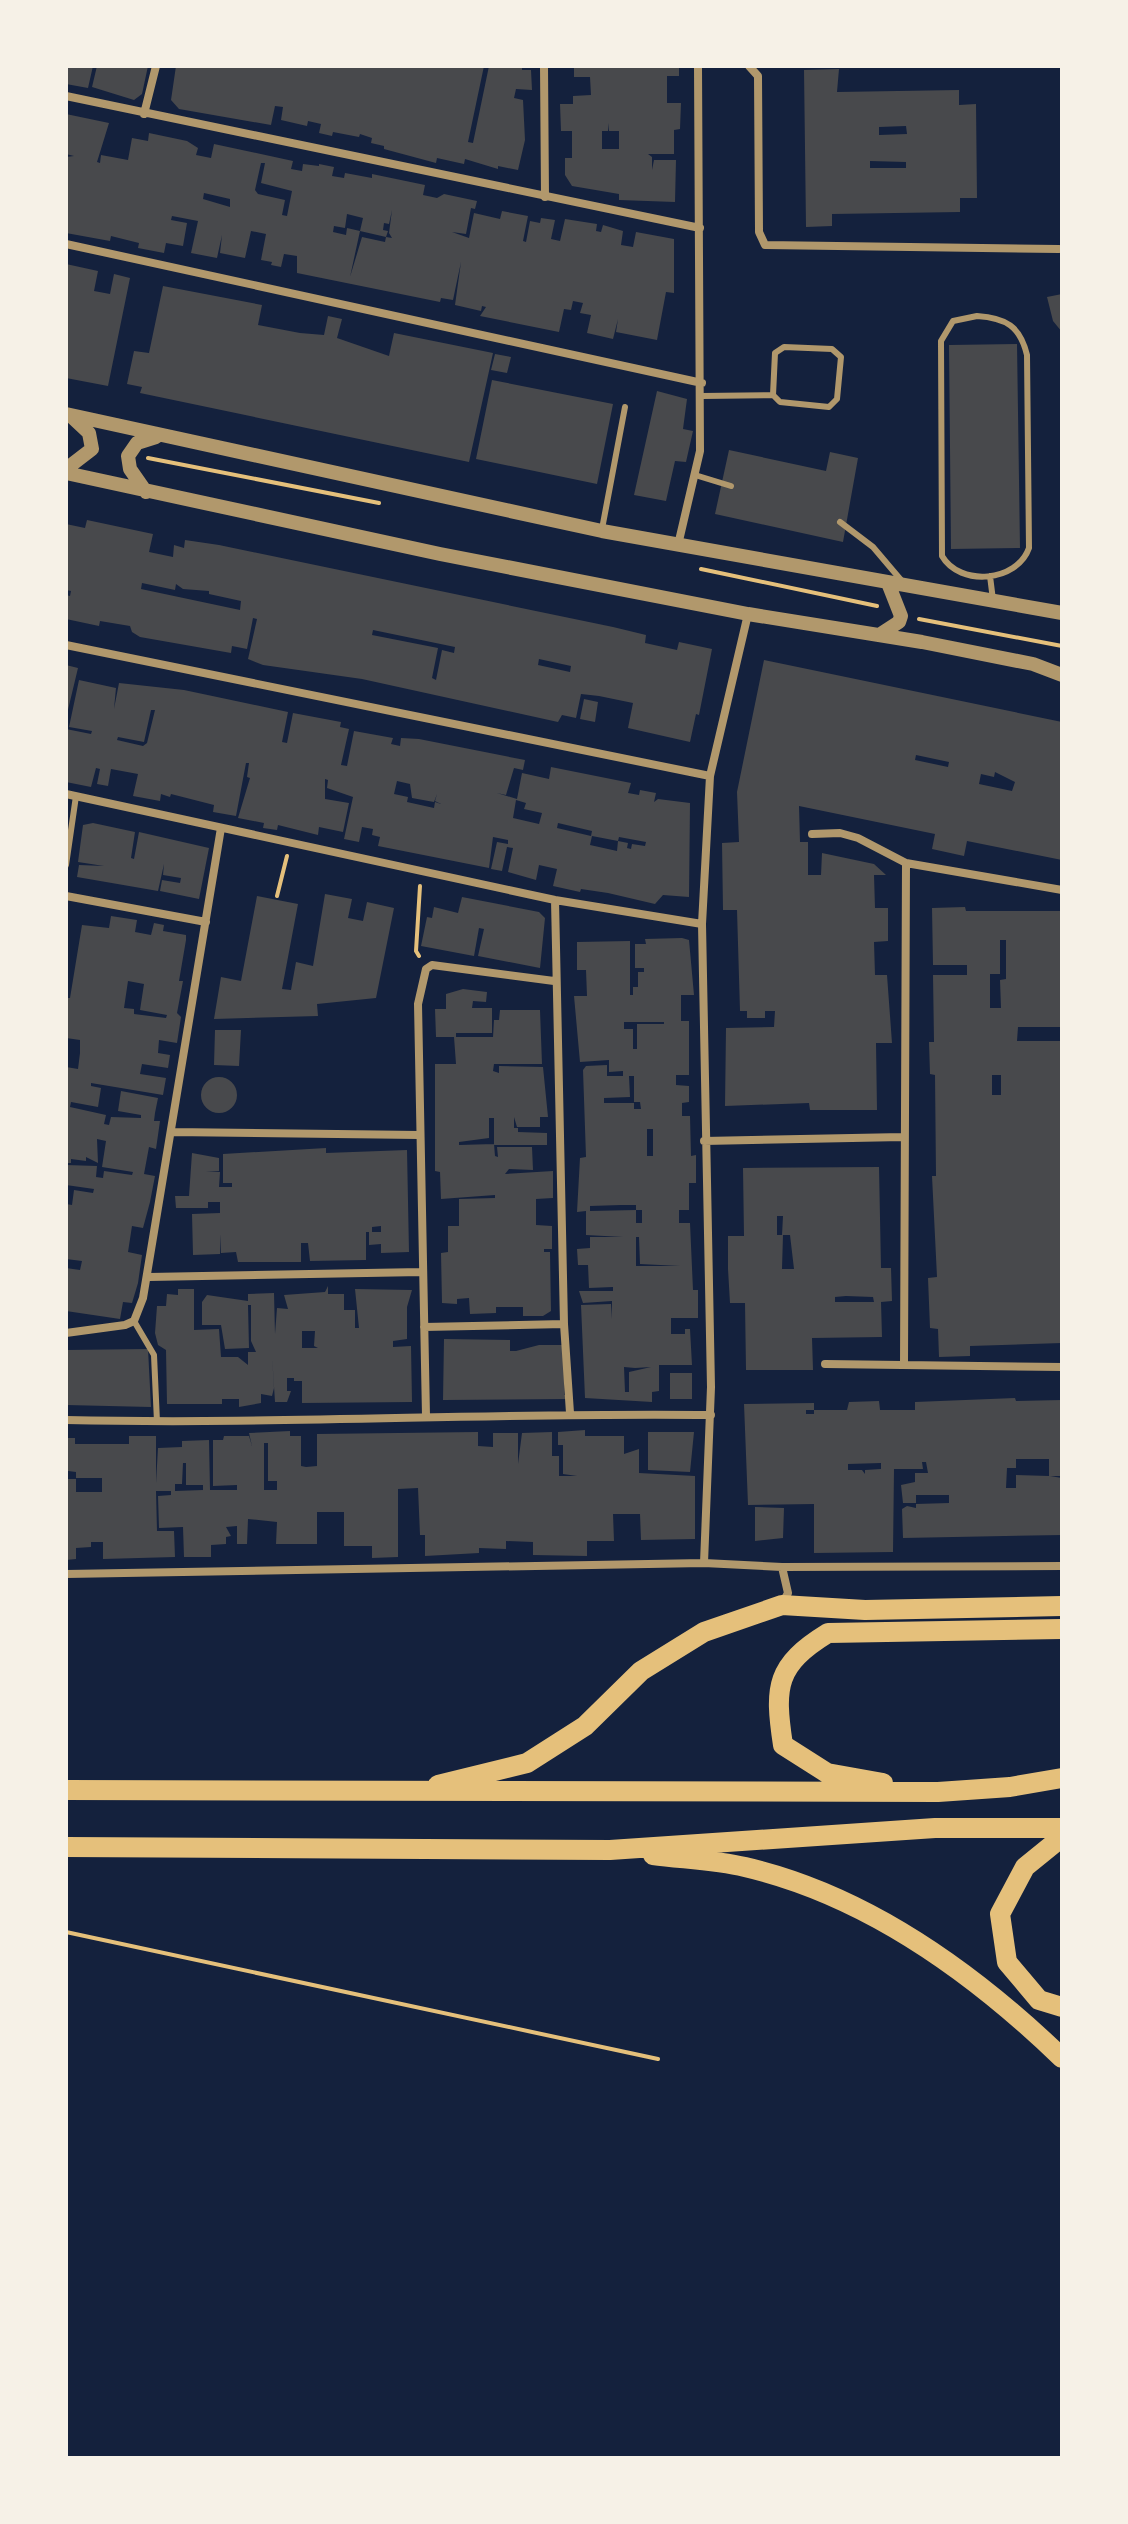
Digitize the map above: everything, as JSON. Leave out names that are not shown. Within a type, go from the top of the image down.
[{"type":"main road","points":[[403,1793],[527,1763],[585,1726],[641,1671],[691,1640],[704,1632],[782,1605],[865,1610],[1062,1606]]},
{"type":"main road","points":[[938,1792],[827,1773],[783,1745],[776,1704],[783,1670],[801,1649],[828,1633],[1062,1629]]},
{"type":"main road","points":[[66,1790],[938,1792],[1010,1787],[1062,1778]]},
{"type":"main road","points":[[66,1847],[610,1850],[935,1828],[1062,1828]]},
{"type":"main road","points":[[1062,1837],[1025,1867],[1000,1914],[1007,1962],[1039,2000],[1062,2007]]},
{"type":"main road","points":[[610,1850],[743,1866],[819,1889],[868,1910],[938,1957],[1062,2058]]},
{"type":"street","points":[[144,114],[156,66]]},
{"type":"street","points":[[544,66],[545,197]]},
{"type":"street","points":[[678,545],[700,451],[698,66]]},
{"type":"street","points":[[749,66],[758,76],[759,232],[765,245],[1059,249]]},
{"type":"street","points":[[66,96],[700,228]]},
{"type":"street","points":[[66,244],[702,383]]},
{"type":"street","points":[[68,415],[602,531],[1062,613]]},
{"type":"street","points":[[66,471],[92,449],[89,433],[68,415]]},
{"type":"street","points":[[146,492],[130,469],[128,456],[137,443],[160,436]]},
{"type":"street","points":[[66,471],[146,492],[748,614],[1033,664],[1062,675]]},
{"type":"street","points":[[879,635],[899,622],[901,616],[888,583]]},
{"type":"street","points":[[704,1563],[711,1415],[702,924],[710,776],[748,614]]},
{"type":"street","points":[[66,645],[710,776]]},
{"type":"street","points":[[71,795],[555,900],[702,924]]},
{"type":"street","points":[[66,1333],[80,1334],[134,1321],[149,1277],[221,828]]},
{"type":"street","points":[[812,834],[840,833],[858,838],[906,863],[1062,890]]},
{"type":"street","points":[[904,1365],[906,863]]},
{"type":"street","points":[[66,896],[206,922]]},
{"type":"street","points":[[555,900],[554,981],[564,1324],[570,1413]]},
{"type":"street","points":[[426,1416],[418,1004],[426,969],[432,965],[554,981]]},
{"type":"street","points":[[171,1132],[419,1135]]},
{"type":"street","points":[[704,1141],[903,1137]]},
{"type":"street","points":[[149,1277],[422,1272]]},
{"type":"street","points":[[424,1327],[564,1324]]},
{"type":"street","points":[[825,1364],[1062,1367]]},
{"type":"street","points":[[66,1420],[157,1422],[570,1413],[711,1415]]},
{"type":"street","points":[[66,1574],[704,1563],[782,1567],[1062,1566]]},
{"type":"street","points":[[782,1567],[788,1593],[782,1605]]},
{"type":"lane","points":[[977,316],[993,317],[1014,326],[1022,337],[1027,355],[1029,548],[1013,570],[990,576],[960,572],[942,556],[941,341],[953,321],[977,316]]},
{"type":"lane","points":[[702,396],[773,395],[780,402],[829,407],[837,399],[841,357],[832,349],[784,347],[775,353],[773,395]]},
{"type":"lane","points":[[602,531],[625,407]]},
{"type":"lane","points":[[695,475],[731,486]]},
{"type":"lane","points":[[840,522],[873,547],[905,586]]},
{"type":"lane","points":[[990,576],[993,602]]},
{"type":"lane","points":[[66,865],[71,795]]},
{"type":"lane","points":[[134,1321],[154,1355],[157,1422]]},
{"type":"path","points":[[277,896],[290,842]]},
{"type":"path","points":[[419,869],[422,900],[416,951],[426,969]]},
{"type":"path","points":[[66,1932],[658,2059]]},
{"type":"building","points":[[66,66],[93,66],[88,88],[66,84]]},
{"type":"building","points":[[97,66],[148,66],[142,94],[134,100],[92,87]]},
{"type":"building","points":[[176,66],[484,66],[468,142],[473,143],[489,66],[522,66],[522,70],[531,70],[532,90],[516,89],[514,98],[523,100],[525,140],[518,170],[498,166],[498,169],[465,159],[464,164],[437,158],[436,163],[384,149],[384,146],[371,143],[372,138],[360,134],[359,137],[319,133],[321,124],[308,121],[307,126],[281,120],[283,107],[275,106],[271,125],[179,109],[171,100]]},
{"type":"building","points":[[574,66],[679,66],[679,76],[667,76],[667,103],[681,103],[680,129],[674,130],[674,154],[648,154],[652,157],[652,170],[654,160],[676,160],[675,202],[619,200],[619,194],[572,186],[565,175],[565,158],[572,158],[572,131],[561,131],[560,104],[573,104],[573,96],[591,95],[590,77],[574,77]],"holes":[[[608,123],[609,131],[619,131],[619,149],[602,149],[602,131],[608,131]]]},
{"type":"building","points":[[839,69],[837,92],[959,90],[959,105],[976,104],[977,198],[960,198],[960,212],[832,214],[832,226],[806,227],[804,70]],"holes":[[[906,126],[907,134],[879,135],[879,127]],[[870,161],[906,162],[906,168],[870,168]]]},
{"type":"building","points":[[66,114],[109,123],[97,162],[100,163],[101,155],[128,160],[132,138],[148,141],[149,133],[187,141],[198,148],[196,155],[211,158],[214,144],[293,161],[291,169],[302,171],[303,164],[319,164],[334,167],[332,176],[344,178],[345,173],[372,178],[372,174],[425,185],[423,195],[437,198],[444,194],[477,201],[475,209],[471,208],[466,234],[452,232],[469,238],[474,213],[500,219],[502,211],[528,216],[523,241],[526,242],[530,221],[540,223],[541,218],[555,220],[551,239],[560,241],[565,219],[597,224],[596,231],[601,232],[603,225],[623,231],[621,245],[633,247],[636,232],[674,239],[674,293],[666,292],[657,340],[616,332],[618,319],[613,339],[587,333],[591,315],[580,313],[583,303],[573,301],[571,310],[564,309],[559,332],[480,316],[486,307],[482,306],[481,311],[455,305],[461,262],[453,300],[441,298],[440,302],[297,273],[297,256],[284,254],[281,267],[271,265],[272,262],[261,260],[266,234],[251,231],[245,258],[220,253],[222,235],[217,258],[191,253],[198,221],[172,216],[171,220],[187,223],[183,246],[166,243],[164,253],[138,248],[139,243],[111,236],[110,241],[66,233],[66,157],[74,156],[66,154]],"holes":[[[261,163],[265,163],[261,183],[292,191],[287,216],[282,215],[285,200],[258,194],[255,190]],[[204,193],[230,199],[230,207],[203,199]],[[392,210],[389,233],[392,238],[386,237],[388,231],[383,230],[384,223],[389,224]],[[347,214],[363,218],[360,231],[347,228],[346,235],[333,232],[334,226],[345,228]],[[360,231],[386,237],[385,242],[362,237],[350,277]]]},
{"type":"building","points":[[66,264],[98,271],[94,291],[110,294],[114,274],[130,278],[108,386],[66,378]]},
{"type":"building","points":[[163,286],[262,305],[258,325],[300,333],[324,335],[328,316],[342,319],[337,338],[389,356],[394,333],[493,353],[469,462],[140,393],[142,387],[127,384],[134,351],[149,353]]},
{"type":"building","points":[[1062,294],[1062,332],[1053,321],[1047,297]]},
{"type":"building","points":[[1017,344],[1020,548],[951,549],[949,345]]},
{"type":"building","points":[[495,354],[511,357],[507,373],[491,370]]},
{"type":"building","points":[[492,380],[613,404],[597,484],[476,459]]},
{"type":"building","points":[[657,391],[687,399],[683,429],[693,431],[686,462],[675,461],[666,501],[634,495]]},
{"type":"building","points":[[729,450],[826,471],[830,452],[858,458],[843,542],[715,514]]},
{"type":"building","points":[[87,520],[153,534],[149,552],[173,557],[174,545],[184,548],[185,540],[219,545],[613,627],[646,635],[645,643],[677,650],[679,642],[712,649],[699,715],[696,714],[690,742],[628,728],[633,703],[599,696],[581,694],[576,718],[562,715],[558,722],[362,679],[263,665],[248,659],[257,619],[253,618],[247,649],[232,646],[231,653],[140,637],[132,632],[130,626],[100,621],[99,626],[66,619],[66,595],[70,596],[71,591],[66,590],[66,524],[85,528]],"holes":[[[142,583],[175,590],[176,584],[183,589],[209,591],[209,594],[241,601],[240,610],[141,589]],[[373,630],[455,647],[454,653],[442,650],[436,680],[432,678],[438,648],[372,635]],[[539,659],[571,666],[570,672],[538,665]]]},
{"type":"building","points":[[764,660],[1062,722],[1062,860],[967,841],[964,856],[932,849],[935,834],[799,806],[800,842],[808,842],[808,875],[821,875],[822,853],[874,864],[886,875],[874,875],[875,908],[888,908],[888,941],[874,942],[875,975],[887,975],[892,1043],[876,1043],[877,1110],[810,1110],[809,1103],[725,1106],[726,1028],[774,1027],[775,1011],[765,1011],[765,1018],[747,1018],[747,1011],[740,1011],[737,910],[723,910],[722,843],[739,842],[737,792]],"holes":[[[916,755],[949,762],[948,767],[915,760]],[[995,772],[1015,782],[1012,791],[979,784],[981,774],[994,777]]]},
{"type":"building","points":[[66,665],[78,668],[67,714],[66,714]]},
{"type":"building","points":[[79,680],[116,688],[114,709],[119,683],[184,690],[288,712],[282,742],[287,743],[293,713],[341,722],[340,727],[349,729],[341,765],[347,766],[354,731],[393,738],[391,744],[400,746],[401,738],[419,739],[525,760],[523,770],[514,768],[506,795],[497,793],[517,799],[522,773],[549,779],[551,767],[631,783],[628,793],[639,795],[640,790],[656,793],[654,802],[658,799],[690,803],[689,897],[663,895],[655,904],[608,893],[581,889],[580,892],[553,886],[557,869],[539,865],[536,880],[508,872],[513,848],[507,847],[502,871],[491,869],[497,842],[508,844],[508,840],[493,837],[489,868],[378,846],[380,837],[372,835],[373,829],[362,827],[359,842],[344,839],[353,797],[327,788],[328,780],[325,779],[325,799],[349,803],[343,832],[319,827],[318,835],[278,825],[277,830],[263,828],[264,823],[238,818],[250,778],[247,777],[249,763],[246,763],[236,816],[213,812],[214,805],[171,794],[170,797],[161,794],[160,801],[133,796],[138,774],[111,769],[108,786],[97,784],[100,769],[96,768],[91,787],[66,782],[66,729],[91,734],[92,731],[69,727]],"holes":[[[151,710],[155,710],[147,743],[143,746],[117,740],[118,737],[144,742]],[[397,781],[410,784],[412,798],[434,802],[437,794],[435,801],[441,804],[435,802],[434,808],[407,802],[408,797],[394,794]],[[516,800],[526,803],[524,809],[542,813],[539,824],[513,818]],[[558,823],[592,831],[591,836],[557,828]],[[592,836],[618,841],[617,851],[590,845]],[[619,837],[646,842],[645,846],[632,844],[631,849],[627,848],[628,843],[618,841]]]},
{"type":"building","points":[[584,699],[598,702],[595,722],[580,719]]},
{"type":"building","points":[[93,823],[135,832],[131,858],[134,859],[139,832],[209,848],[199,899],[160,891],[162,880],[180,883],[181,878],[163,875],[164,864],[158,891],[77,877],[79,865],[104,866],[78,862],[83,825]]},
{"type":"building","points":[[325,894],[352,899],[348,918],[363,921],[367,902],[394,908],[376,998],[317,1004],[318,1016],[214,1019],[221,977],[241,981],[257,896],[298,904],[282,989],[291,990],[296,962],[313,966]]},
{"type":"building","points":[[462,897],[539,912],[545,918],[540,968],[478,956],[484,929],[479,928],[474,956],[421,946],[427,917],[432,918],[434,907],[458,913]]},
{"type":"building","points":[[932,908],[1062,911],[1062,1027],[1018,1027],[1017,1041],[1062,1041],[1062,1343],[970,1346],[970,1356],[939,1357],[938,1329],[930,1328],[928,1278],[937,1277],[932,1176],[936,1176],[935,1075],[930,1074],[929,1042],[934,1042],[933,975],[967,975],[967,965],[933,965]],"holes":[[[1000,940],[1006,940],[1006,979],[1000,980],[1001,1008],[990,1008],[990,974],[1000,974]],[[992,1075],[1001,1075],[1001,1095],[992,1095]]]},
{"type":"building","points":[[111,916],[137,920],[135,932],[151,935],[154,923],[164,925],[163,931],[186,935],[179,981],[183,981],[177,1013],[181,1017],[177,1043],[159,1040],[158,1053],[170,1055],[168,1068],[142,1064],[140,1074],[166,1078],[163,1095],[91,1083],[91,1086],[101,1088],[98,1107],[71,1102],[70,1107],[106,1115],[104,1124],[109,1125],[111,1117],[141,1118],[141,1115],[118,1111],[121,1091],[158,1098],[154,1121],[160,1121],[156,1149],[149,1147],[144,1174],[155,1176],[150,1202],[143,1228],[132,1226],[128,1252],[142,1255],[138,1283],[132,1303],[123,1302],[120,1319],[66,1311],[66,1268],[80,1270],[82,1261],[66,1259],[66,1204],[72,1205],[74,1190],[93,1193],[94,1189],[66,1185],[66,1165],[97,1166],[96,1177],[103,1178],[104,1171],[132,1175],[133,1172],[102,1167],[106,1141],[97,1139],[98,1163],[86,1157],[86,1161],[71,1159],[71,1163],[66,1163],[66,1067],[78,1069],[80,1053],[80,1040],[66,1038],[67,998],[70,998],[82,925],[109,928]],"holes":[[[128,981],[144,984],[140,1010],[167,1015],[166,1018],[134,1014],[134,1009],[124,1008]]]},
{"type":"building","points":[[645,939],[689,940],[694,995],[681,995],[681,1021],[689,1021],[689,1075],[676,1075],[676,1085],[689,1086],[689,1102],[682,1103],[682,1116],[690,1116],[691,1156],[696,1155],[696,1183],[689,1183],[689,1210],[679,1210],[679,1223],[690,1223],[693,1290],[698,1290],[698,1318],[671,1318],[671,1334],[685,1334],[685,1329],[690,1329],[692,1365],[659,1365],[659,1391],[652,1392],[652,1402],[585,1398],[581,1305],[611,1304],[612,1319],[612,1301],[583,1303],[579,1291],[613,1291],[613,1287],[589,1288],[588,1265],[578,1265],[577,1249],[590,1248],[590,1237],[623,1237],[586,1235],[586,1211],[577,1212],[580,1158],[586,1157],[583,1070],[586,1066],[607,1065],[607,1076],[623,1076],[623,1071],[609,1072],[609,1060],[580,1062],[574,996],[587,996],[586,970],[577,970],[577,942],[630,941],[630,995],[633,995],[633,987],[638,987],[638,972],[644,972],[644,968],[635,968],[635,944],[646,944]],"holes":[[[624,1022],[664,1022],[637,1024],[637,1049],[633,1049],[633,1029],[624,1029]],[[629,1076],[634,1076],[634,1102],[640,1102],[641,1109],[634,1109],[634,1103],[604,1103],[604,1098],[630,1097]],[[647,1129],[653,1129],[653,1156],[647,1156]],[[636,1205],[636,1210],[590,1211],[590,1206]],[[636,1210],[642,1210],[642,1223],[636,1223]],[[636,1237],[639,1237],[640,1264],[680,1266],[636,1266]],[[624,1367],[651,1367],[629,1372],[629,1392],[625,1392]]]},
{"type":"building","points":[[463,989],[487,992],[486,1002],[473,1001],[472,1008],[492,1008],[492,1033],[456,1033],[456,1037],[493,1037],[494,1020],[499,1020],[500,1010],[540,1010],[542,1064],[494,1064],[493,1071],[499,1073],[499,1066],[543,1067],[548,1117],[540,1117],[540,1127],[517,1127],[514,1117],[514,1128],[518,1128],[518,1132],[547,1133],[547,1145],[494,1145],[495,1156],[498,1157],[497,1147],[532,1147],[533,1170],[509,1169],[505,1174],[553,1171],[553,1198],[536,1199],[536,1225],[552,1226],[552,1249],[544,1249],[544,1252],[550,1252],[551,1311],[543,1316],[523,1316],[523,1307],[496,1307],[496,1313],[470,1314],[469,1298],[457,1299],[457,1304],[442,1303],[441,1253],[448,1252],[448,1226],[459,1226],[459,1199],[495,1198],[495,1195],[441,1199],[440,1172],[435,1171],[435,1064],[456,1064],[454,1037],[436,1037],[435,1009],[446,1009],[446,994]],"holes":[[[489,1118],[494,1118],[494,1144],[459,1145],[459,1142],[489,1138]]]},
{"type":"building","points":[[215,1030],[241,1030],[239,1066],[214,1065]]},
{"type":"building","points":[[219,1077],[232,1082],[237,1095],[232,1108],[219,1113],[206,1108],[201,1095],[206,1082]]},
{"type":"building","points":[[326,1148],[326,1153],[407,1150],[409,1252],[381,1253],[381,1244],[369,1245],[369,1232],[366,1232],[366,1260],[310,1261],[308,1243],[301,1243],[301,1262],[238,1262],[236,1252],[221,1253],[221,1234],[220,1254],[193,1255],[192,1214],[220,1213],[220,1202],[208,1202],[208,1208],[176,1208],[175,1196],[189,1196],[192,1153],[219,1158],[219,1171],[206,1171],[220,1172],[219,1187],[232,1187],[232,1183],[223,1183],[223,1154]],"holes":[[[381,1226],[381,1232],[372,1232],[372,1227]]]},
{"type":"building","points":[[879,1167],[881,1268],[891,1268],[892,1301],[881,1302],[882,1337],[812,1338],[813,1370],[746,1370],[745,1303],[730,1303],[728,1269],[728,1236],[744,1236],[743,1168]],"holes":[[[777,1216],[783,1216],[782,1235],[777,1235]],[[783,1235],[790,1235],[794,1269],[782,1269]],[[835,1297],[873,1297],[874,1302],[835,1302]]]},
{"type":"building","points":[[328,1286],[328,1294],[344,1294],[344,1310],[355,1310],[355,1328],[359,1328],[355,1289],[412,1290],[407,1307],[407,1339],[393,1341],[393,1347],[411,1346],[412,1402],[302,1403],[302,1381],[287,1378],[287,1391],[291,1391],[287,1402],[275,1402],[272,1355],[274,1388],[272,1396],[261,1394],[261,1403],[239,1407],[239,1399],[222,1399],[222,1404],[167,1404],[166,1350],[158,1345],[155,1333],[157,1306],[166,1306],[167,1294],[178,1295],[178,1289],[194,1289],[194,1330],[219,1329],[221,1357],[238,1357],[248,1365],[248,1352],[256,1352],[251,1341],[251,1305],[248,1305],[249,1348],[225,1349],[221,1325],[202,1325],[202,1302],[207,1295],[248,1301],[248,1294],[274,1293],[275,1334],[277,1308],[288,1309],[284,1295],[325,1292]],"holes":[[[302,1331],[315,1331],[314,1346],[318,1348],[302,1348]]]},
{"type":"building","points":[[444,1339],[510,1340],[510,1351],[539,1345],[564,1345],[564,1395],[569,1395],[569,1399],[443,1400]]},
{"type":"building","points":[[148,1349],[151,1407],[66,1405],[66,1350]]},
{"type":"building","points":[[670,1373],[692,1373],[692,1399],[670,1399]]},
{"type":"building","points":[[1015,1398],[1016,1401],[1062,1400],[1062,1476],[1050,1476],[1062,1478],[1062,1535],[903,1538],[902,1509],[907,1506],[916,1508],[916,1504],[949,1503],[949,1495],[916,1495],[916,1503],[903,1503],[901,1485],[915,1482],[915,1473],[928,1473],[926,1462],[922,1462],[923,1469],[894,1469],[893,1552],[814,1553],[814,1504],[748,1505],[744,1404],[814,1403],[814,1410],[847,1410],[849,1402],[879,1401],[880,1410],[915,1410],[915,1402]],"holes":[[[1016,1459],[1049,1459],[1049,1476],[1016,1475],[1016,1488],[1006,1488],[1007,1468],[1016,1468]],[[881,1463],[881,1469],[865,1470],[865,1474],[862,1470],[848,1470],[848,1464]]]},
{"type":"building","points":[[585,1430],[585,1436],[624,1436],[624,1454],[639,1449],[639,1473],[695,1476],[695,1539],[641,1540],[640,1514],[613,1514],[614,1541],[587,1541],[587,1556],[533,1555],[533,1542],[506,1541],[506,1549],[479,1548],[479,1553],[425,1556],[425,1535],[420,1535],[418,1488],[398,1489],[398,1557],[372,1558],[372,1546],[344,1546],[344,1512],[317,1512],[317,1544],[276,1544],[277,1522],[248,1519],[247,1544],[237,1544],[237,1526],[226,1527],[231,1536],[226,1537],[226,1544],[211,1545],[211,1557],[184,1557],[183,1527],[159,1528],[158,1496],[171,1495],[171,1491],[156,1491],[157,1531],[174,1531],[175,1557],[103,1559],[103,1542],[91,1542],[91,1547],[76,1548],[76,1559],[66,1560],[66,1479],[76,1479],[76,1492],[102,1492],[102,1478],[76,1478],[76,1472],[68,1471],[66,1438],[75,1438],[75,1444],[129,1444],[129,1436],[156,1436],[156,1483],[158,1448],[182,1447],[182,1441],[209,1440],[210,1490],[237,1490],[237,1485],[213,1486],[213,1440],[223,1440],[224,1436],[249,1436],[252,1446],[249,1433],[290,1431],[290,1436],[301,1436],[301,1466],[306,1467],[317,1466],[317,1434],[478,1432],[478,1446],[493,1447],[493,1433],[518,1433],[518,1464],[522,1433],[552,1432],[552,1456],[559,1456],[559,1476],[577,1476],[563,1474],[563,1445],[558,1445],[558,1432]],"holes":[[[264,1443],[268,1443],[268,1481],[277,1481],[277,1490],[264,1490]],[[183,1463],[186,1463],[186,1485],[203,1485],[203,1490],[175,1491],[175,1484],[182,1484]]]},
{"type":"building","points":[[648,1432],[694,1432],[690,1472],[648,1470]]},
{"type":"building","points":[[755,1507],[784,1508],[783,1538],[755,1541]]}]
